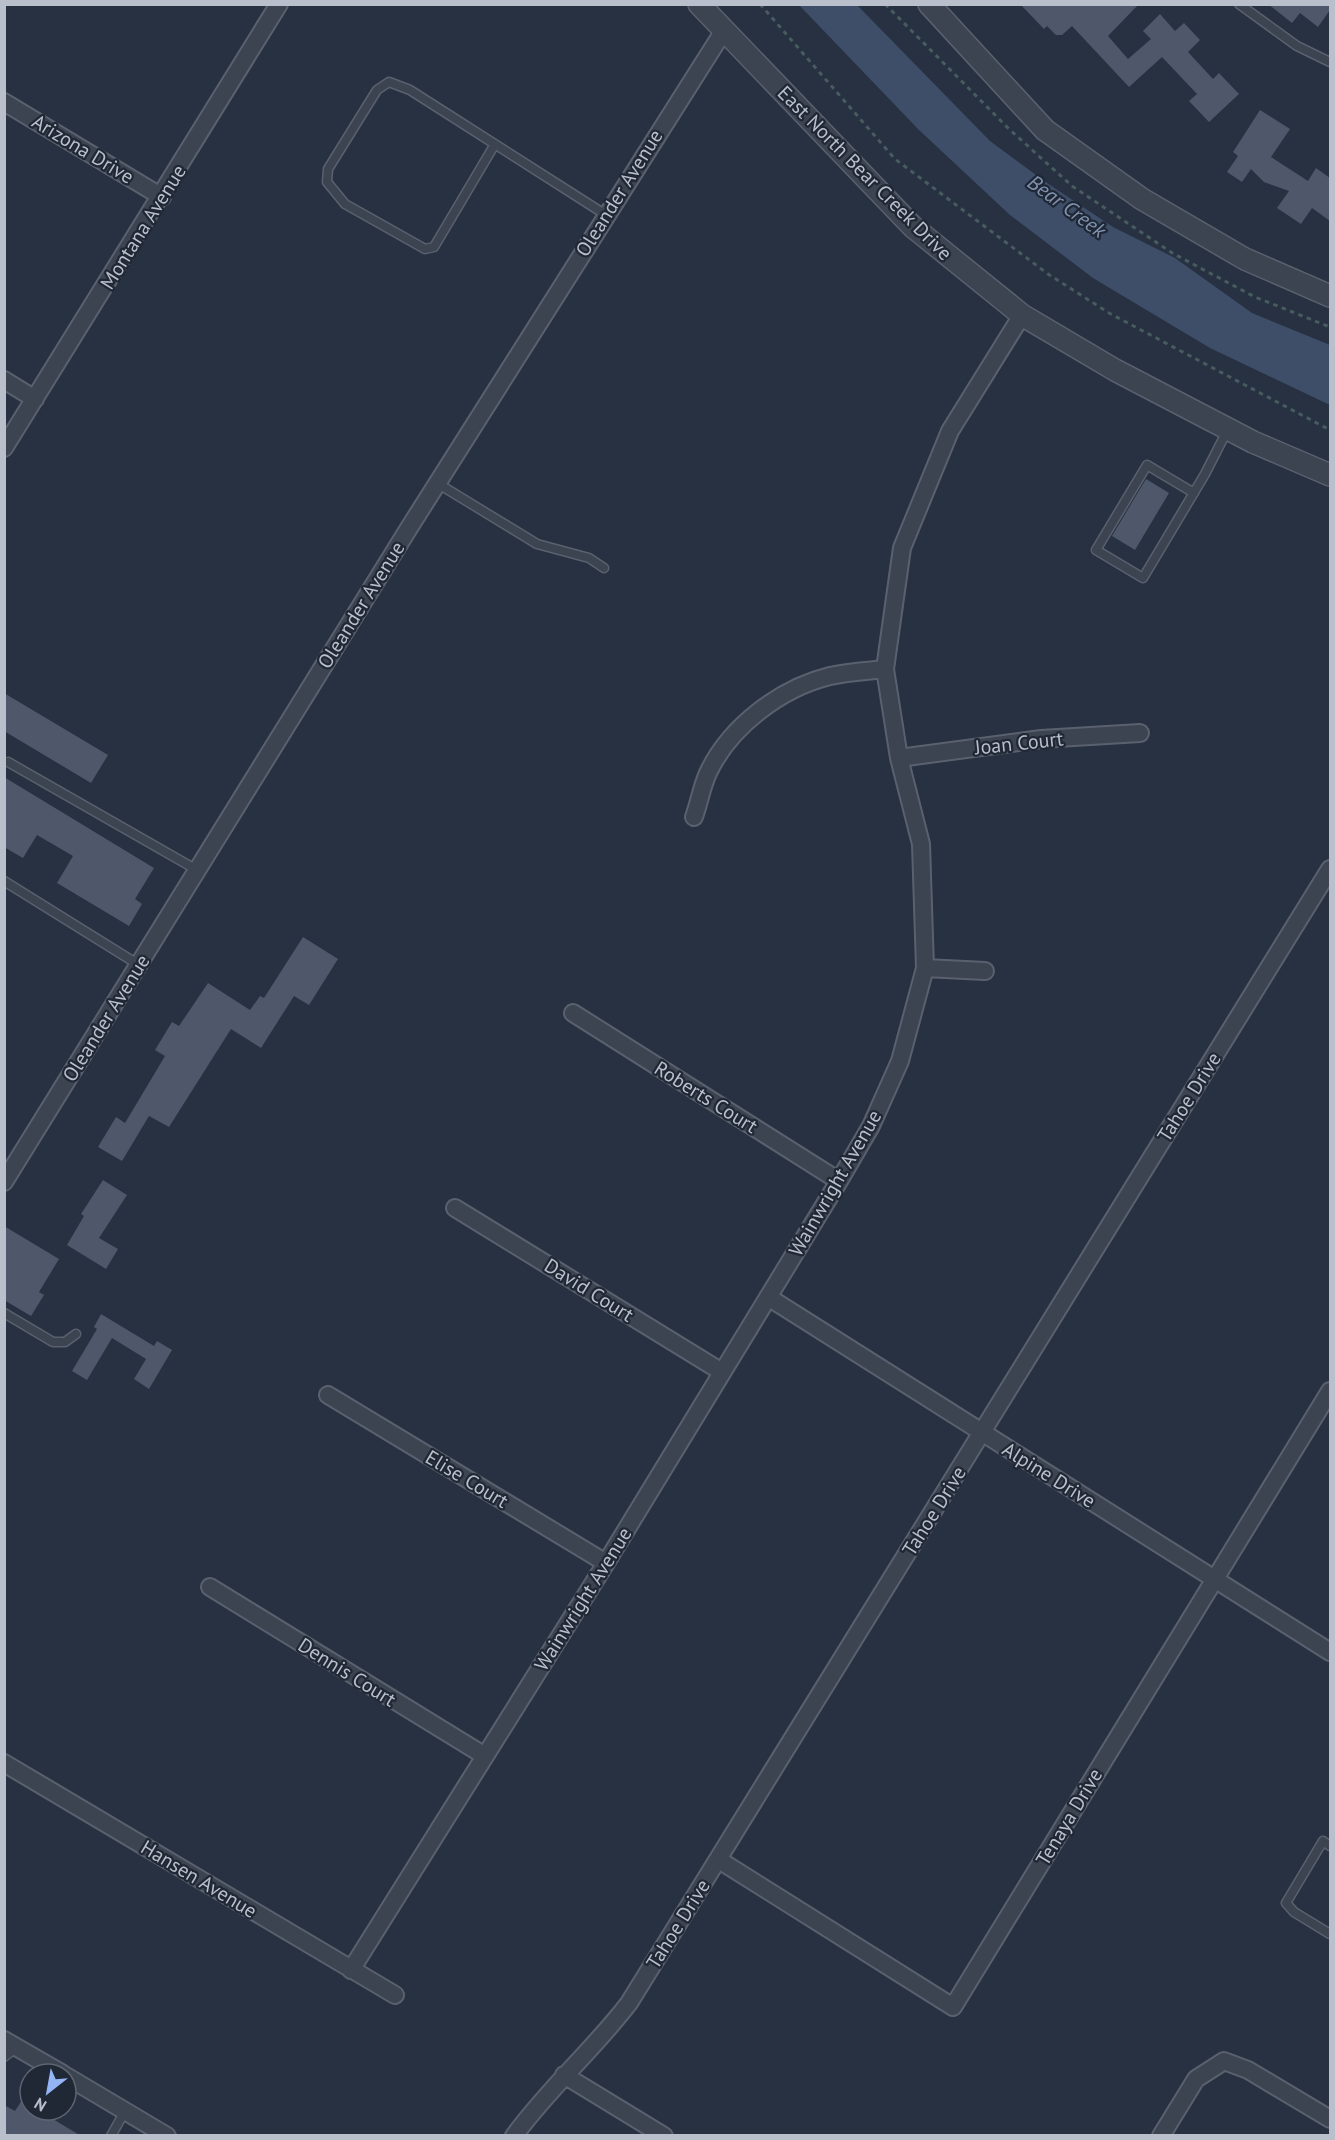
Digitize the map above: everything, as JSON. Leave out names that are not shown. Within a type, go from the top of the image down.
[{"type":"street","name":"East North Bear Creek Drive","points":[[699,4],[723,32],[913,227],[1022,315],[1115,370],[1228,429],[1330,475]]},
{"type":"street","points":[[929,4],[1045,130],[1142,199],[1245,259],[1330,296]]},
{"type":"street","name":"Montana Avenue","points":[[4,448],[162,197],[274,6]]},
{"type":"street","name":"Oleander Avenue","points":[[4,1182],[437,483],[723,32]]},
{"type":"street","name":"Arizona Drive","points":[[4,102],[162,197]]},
{"type":"street","name":"Wainwright Avenue","points":[[351,1970],[606,1563],[839,1181],[870,1126],[900,1061],[925,968],[921,844],[899,758],[885,669],[902,548],[950,431],[1022,315]]},
{"type":"street","points":[[4,380],[35,399]]},
{"type":"street","points":[[694,817],[708,773],[729,742],[772,703],[796,689],[831,676],[885,669]]},
{"type":"street","name":"Joan Court","points":[[899,758],[1041,739],[1140,733]]},
{"type":"street","name":"Tahoe Drive","points":[[514,2136],[564,2075],[589,2050],[629,2003],[1330,869]]},
{"type":"street","points":[[925,968],[985,971]]},
{"type":"street","name":"Roberts Court","points":[[573,1013],[839,1181]]},
{"type":"street","name":"David Court","points":[[455,1208],[723,1372]]},
{"type":"street","name":"Alpine Drive","points":[[768,1298],[1330,1652]]},
{"type":"street","name":"Tenaya Drive","points":[[719,1860],[953,2007],[1330,1391]]},
{"type":"street","name":"Elise Court","points":[[328,1395],[606,1563]]},
{"type":"street","name":"Dennis Court","points":[[210,1587],[485,1756]]},
{"type":"street","name":"Hansen Avenue","points":[[4,1763],[395,1995]]},
{"type":"street","points":[[9,2048],[38,2062]]},
{"type":"street","points":[[1161,2136],[1196,2079],[1224,2061],[1248,2070],[1330,2119]]},
{"type":"street","points":[[564,2075],[664,2136]]},
{"type":"street","points":[[78,2083],[167,2136]]},
{"type":"lane","points":[[1239,4],[1296,46],[1330,62]]},
{"type":"lane","points":[[495,144],[434,247],[425,249],[345,204],[327,182],[328,169],[376,90],[389,82],[410,90],[495,144],[606,215]]},
{"type":"lane","points":[[1194,493],[1147,465],[1096,550],[1143,578],[1194,493],[1205,474],[1228,429]]},
{"type":"lane","points":[[437,483],[537,544],[589,558],[604,568]]},
{"type":"lane","points":[[9,762],[197,870]]},
{"type":"lane","points":[[4,881],[139,964]]},
{"type":"lane","points":[[4,1313],[53,1342],[65,1342],[76,1334]]},
{"type":"lane","points":[[1330,1846],[1323,1841],[1286,1903],[1294,1912],[1330,1932]]},
{"type":"lane","points":[[111,2136],[125,2110]]},
{"type":"path","points":[[760,4],[895,159],[1048,274],[1109,313],[1330,430]]},
{"type":"water","name":"Bear Creek","points":[[799,5],[857,5],[990,141],[1047,183],[1113,227],[1175,258],[1252,313],[1330,345],[1330,405],[1210,348],[1093,278],[1010,215],[918,129]]},
{"type":"building","points":[[1020,4],[1139,4],[1108,36],[1128,59],[1151,39],[1143,31],[1160,14],[1175,31],[1184,23],[1200,40],[1188,52],[1213,79],[1219,73],[1239,94],[1209,122],[1189,101],[1197,94],[1162,57],[1129,87],[1072,26],[1062,35],[1056,35],[1047,26],[1044,29]]},
{"type":"building","points":[[1268,4],[1330,4],[1330,10],[1318,27],[1300,13],[1292,23]]},
{"type":"building","points":[[1260,110],[1290,129],[1271,157],[1308,181],[1316,168],[1330,178],[1330,221],[1312,208],[1301,224],[1277,208],[1289,191],[1264,182],[1251,169],[1242,182],[1227,172],[1238,156],[1233,152]]},
{"type":"building","points":[[1146,479],[1169,493],[1135,550],[1112,536]]},
{"type":"building","points":[[4,693],[108,755],[91,783],[4,731]]},
{"type":"building","points":[[4,777],[154,868],[135,899],[142,904],[129,926],[57,883],[73,856],[37,835],[23,858],[4,847]]},
{"type":"building","points":[[303,937],[338,959],[309,1005],[294,996],[261,1048],[231,1029],[169,1127],[149,1116],[122,1161],[98,1147],[116,1117],[125,1123],[165,1056],[155,1050],[172,1022],[179,1026],[208,983],[250,1010],[260,996],[264,998]]},
{"type":"building","points":[[103,1180],[127,1195],[99,1238],[118,1249],[106,1269],[67,1245],[84,1216],[81,1214]]},
{"type":"building","points":[[4,1226],[59,1259],[39,1292],[44,1295],[31,1316],[4,1300]]},
{"type":"building","points":[[101,1314],[154,1346],[157,1341],[172,1350],[149,1389],[134,1379],[146,1359],[112,1338],[87,1380],[72,1371],[97,1329],[94,1327]]},
{"type":"building","points":[[4,2105],[15,2111],[18,2106],[18,2122],[58,2122],[81,2136],[4,2136]]}]
